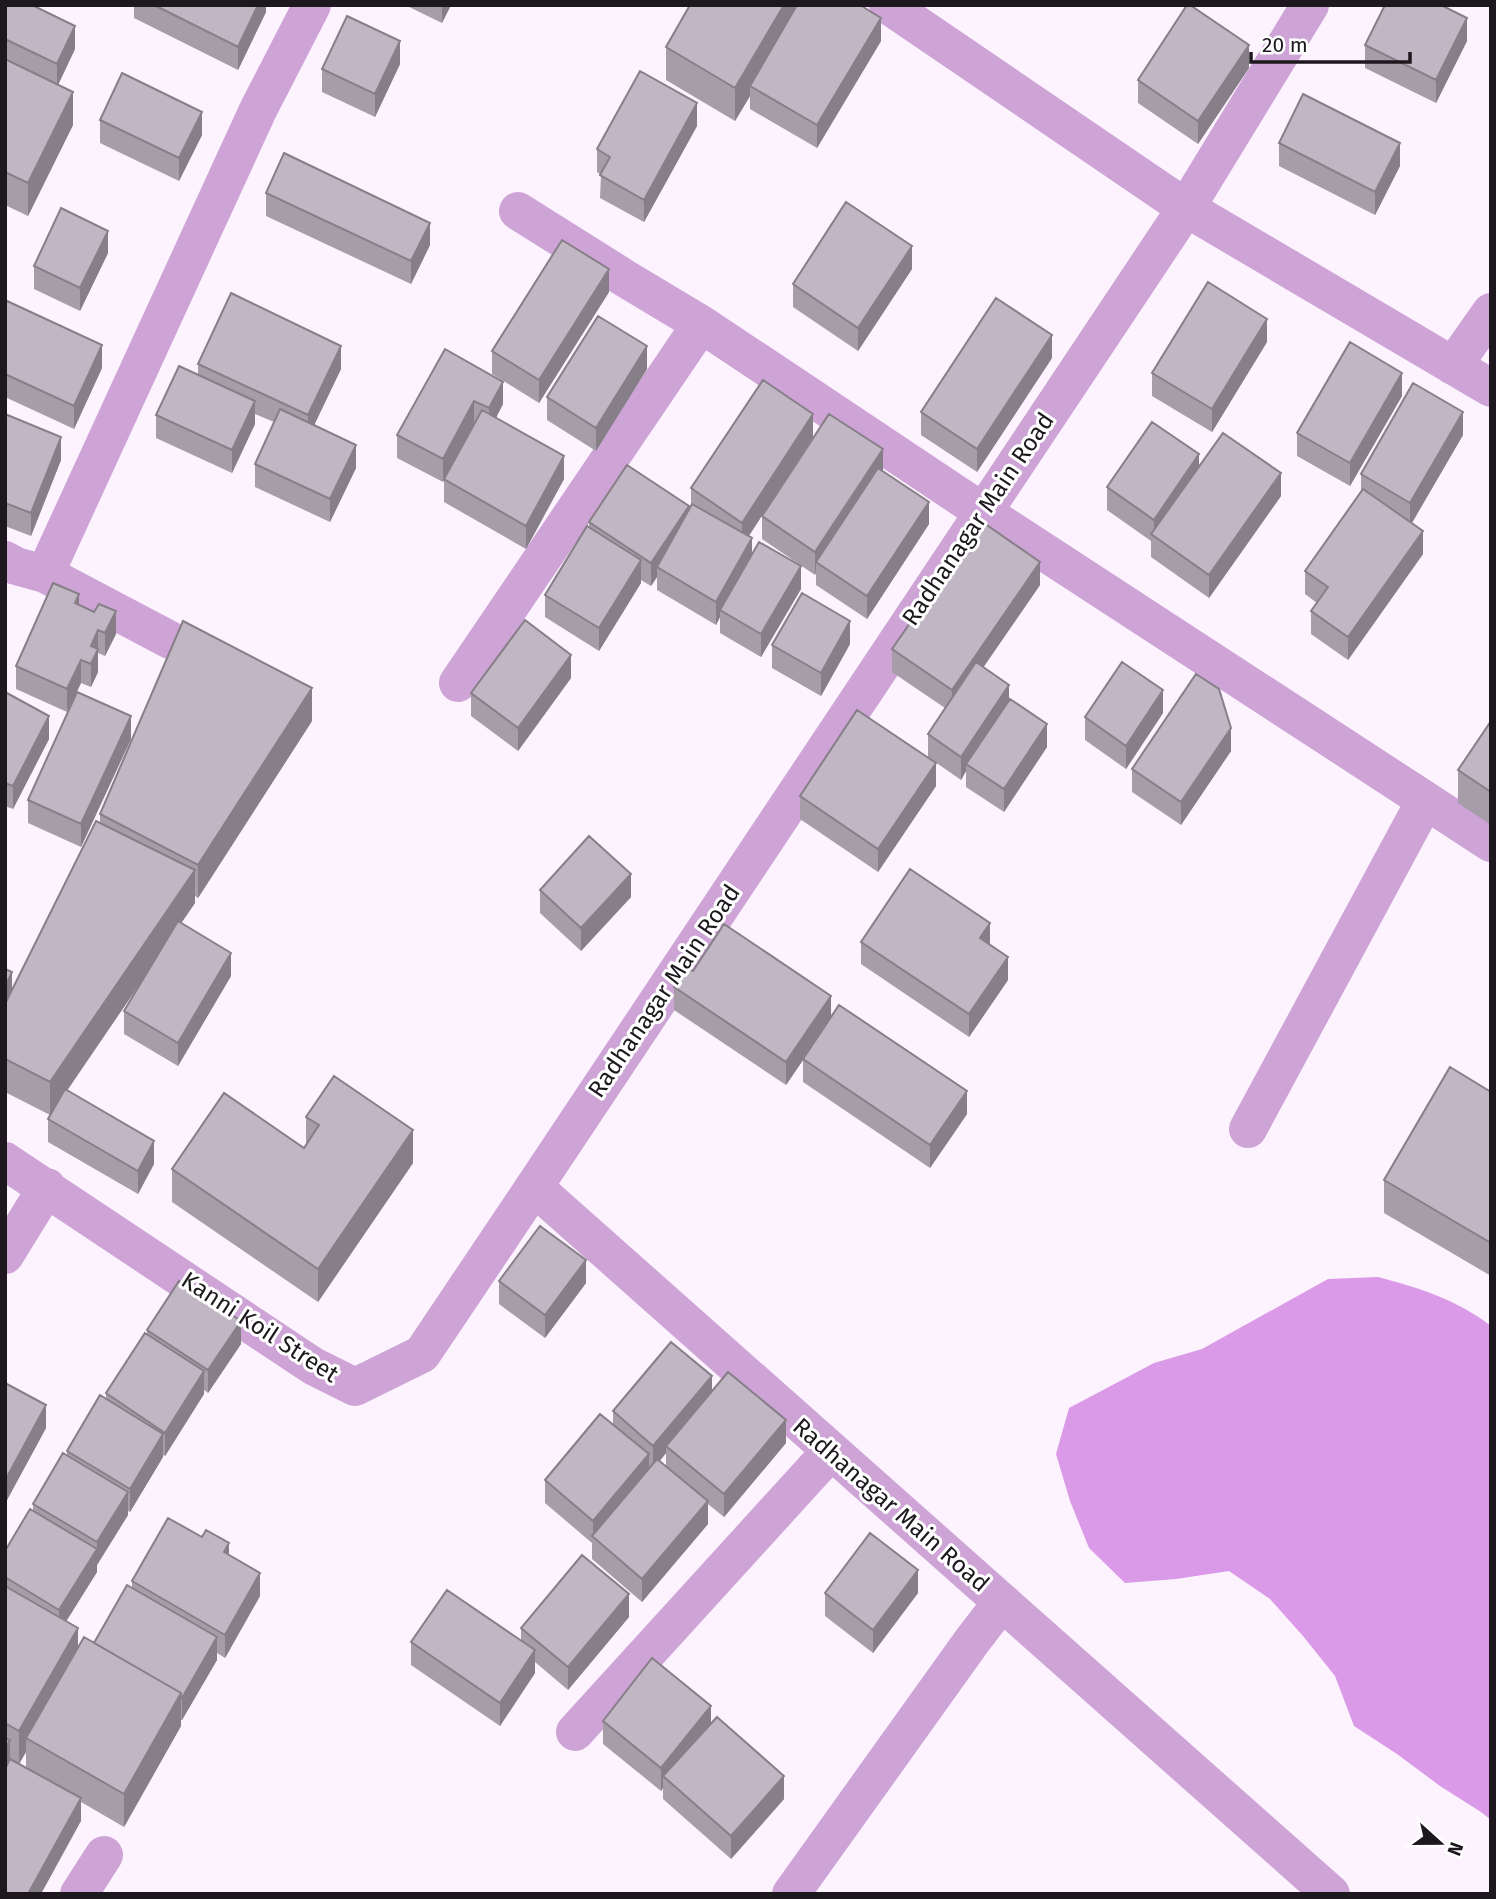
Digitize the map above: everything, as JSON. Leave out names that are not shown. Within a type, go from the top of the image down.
[{"type":"street","points":[[45,574],[258,110],[312,5]]},
{"type":"street","points":[[888,5],[1186,208],[1491,388]]},
{"type":"street","name":"Radhanagar Main Road","points":[[1310,5],[1186,208],[534,1187],[1331,1894]]},
{"type":"street","points":[[518,211],[701,324],[983,512],[1491,843]]},
{"type":"street","points":[[1453,366],[1491,312]]},
{"type":"street","points":[[458,683],[701,324]]},
{"type":"street","points":[[5,560],[45,574],[170,640]]},
{"type":"street","points":[[1248,1129],[1425,802]]},
{"type":"street","name":"Kanni Koil Street","points":[[5,1161],[313,1366],[355,1387],[422,1354],[534,1187]]},
{"type":"street","points":[[5,1255],[47,1188]]},
{"type":"street","points":[[575,1732],[831,1451]]},
{"type":"street","points":[[791,1894],[1002,1602]]},
{"type":"street","points":[[79,1894],[104,1855]]},
{"type":"shaded area","points":[[1378,1277],[1423,1290],[1451,1302],[1491,1326],[1491,1820],[1354,1726],[1335,1676],[1303,1636],[1270,1599],[1229,1571],[1125,1583],[1089,1548],[1070,1501],[1056,1454],[1069,1408],[1154,1363],[1202,1349],[1328,1279]]},
{"type":"building","points":[[5,5],[32,5],[75,26],[57,64],[5,39]]},
{"type":"building","points":[[154,5],[258,5],[238,47]]},
{"type":"building","points":[[690,5],[784,5],[735,88],[666,47]]},
{"type":"building","points":[[797,5],[860,5],[881,18],[817,125],[750,86]]},
{"type":"building","points":[[1187,5],[1249,45],[1198,121],[1138,80]]},
{"type":"building","points":[[1385,5],[1441,5],[1467,18],[1436,80],[1365,45]]},
{"type":"building","points":[[347,16],[400,41],[375,94],[322,69]]},
{"type":"building","points":[[5,59],[73,92],[28,183],[5,172]]},
{"type":"building","points":[[640,71],[697,103],[644,200],[600,175],[610,157],[597,149]]},
{"type":"building","points":[[122,73],[202,112],[179,158],[100,120]]},
{"type":"building","points":[[1303,94],[1400,143],[1375,192],[1279,143]]},
{"type":"building","points":[[284,153],[430,223],[411,261],[266,193]]},
{"type":"building","points":[[846,202],[912,246],[858,328],[793,284]]},
{"type":"building","points":[[61,208],[108,231],[80,288],[34,266]]},
{"type":"building","points":[[562,240],[609,269],[539,380],[492,351]]},
{"type":"building","points":[[1208,282],[1267,319],[1212,409],[1152,373]]},
{"type":"building","points":[[231,293],[341,346],[308,415],[198,364]]},
{"type":"building","points":[[996,298],[1052,335],[977,449],[921,412]]},
{"type":"building","points":[[7,301],[102,345],[74,406],[5,374]]},
{"type":"building","points":[[598,316],[647,346],[596,428],[547,397]]},
{"type":"building","points":[[1350,342],[1402,373],[1350,463],[1297,433]]},
{"type":"building","points":[[445,349],[503,382],[489,408],[474,401],[443,459],[397,435]]},
{"type":"building","points":[[179,366],[255,401],[232,450],[156,415]]},
{"type":"building","points":[[763,380],[813,414],[742,523],[691,488]]},
{"type":"building","points":[[1413,383],[1463,412],[1410,503],[1361,474]]},
{"type":"building","points":[[280,409],[356,445],[330,499],[255,464]]},
{"type":"building","points":[[482,410],[564,456],[526,526],[444,479]]},
{"type":"building","points":[[5,414],[61,437],[31,513],[5,503]]},
{"type":"building","points":[[829,414],[883,449],[815,552],[762,516]]},
{"type":"building","points":[[1152,422],[1199,454],[1154,520],[1107,487]]},
{"type":"building","points":[[1223,433],[1281,473],[1209,575],[1151,534]]},
{"type":"building","points":[[627,465],[689,506],[651,563],[589,522]]},
{"type":"building","points":[[878,468],[929,502],[867,596],[816,562]]},
{"type":"building","points":[[1363,489],[1423,531],[1348,637],[1311,611],[1328,587],[1305,571]]},
{"type":"building","points":[[692,504],[752,538],[716,602],[657,567]]},
{"type":"building","points":[[981,521],[1040,562],[952,690],[892,649]]},
{"type":"building","points":[[587,526],[641,560],[599,628],[545,595]]},
{"type":"building","points":[[759,542],[801,566],[761,634],[720,610]]},
{"type":"building","points":[[53,583],[79,594],[75,603],[94,612],[99,604],[116,611],[105,633],[98,630],[91,646],[98,649],[91,664],[81,660],[67,689],[16,666]]},
{"type":"building","points":[[802,593],[850,621],[821,673],[772,645]]},
{"type":"building","points":[[525,620],[571,655],[518,728],[471,693]]},
{"type":"building","points":[[183,621],[312,688],[198,865],[100,814]]},
{"type":"building","points":[[976,662],[1009,685],[961,757],[928,734]]},
{"type":"building","points":[[1122,662],[1163,690],[1126,746],[1085,717]]},
{"type":"building","points":[[1196,674],[1219,689],[1231,728],[1181,802],[1132,769]]},
{"type":"building","points":[[5,692],[49,716],[13,786],[5,783]]},
{"type":"building","points":[[77,692],[131,716],[81,824],[28,800]]},
{"type":"building","points":[[1010,699],[1047,724],[1004,789],[966,764]]},
{"type":"building","points":[[857,710],[936,763],[878,849],[800,796]]},
{"type":"building","points":[[1491,721],[1491,792],[1458,770]]},
{"type":"building","points":[[96,821],[195,870],[50,1082],[5,1059],[5,1004]]},
{"type":"building","points":[[589,836],[631,874],[581,928],[540,890]]},
{"type":"building","points":[[910,869],[990,923],[980,938],[1008,957],[969,1014],[861,942]]},
{"type":"building","points":[[178,921],[231,953],[178,1043],[124,1011]]},
{"type":"building","points":[[724,924],[831,996],[786,1062],[674,987],[686,967],[693,971]]},
{"type":"building","points":[[5,969],[12,972],[5,987]]},
{"type":"building","points":[[839,1005],[967,1091],[930,1145],[803,1059]]},
{"type":"building","points":[[1450,1067],[1491,1092],[1491,1243],[1384,1180]]},
{"type":"building","points":[[334,1076],[413,1130],[318,1269],[172,1169],[224,1093],[304,1148],[319,1125],[306,1117]]},
{"type":"building","points":[[65,1089],[154,1141],[138,1171],[48,1119]]},
{"type":"building","points":[[540,1226],[586,1260],[545,1315],[499,1281]]},
{"type":"building","points":[[179,1281],[241,1321],[208,1370],[147,1330]]},
{"type":"building","points":[[145,1333],[204,1371],[165,1433],[106,1393]]},
{"type":"building","points":[[671,1342],[712,1376],[653,1446],[613,1411]]},
{"type":"building","points":[[728,1372],[786,1420],[724,1494],[666,1446]]},
{"type":"building","points":[[5,1383],[46,1405],[7,1477],[5,1476]]},
{"type":"building","points":[[100,1395],[163,1434],[130,1489],[67,1451]]},
{"type":"building","points":[[600,1414],[649,1454],[593,1521],[545,1480]]},
{"type":"building","points":[[63,1453],[128,1492],[97,1542],[33,1504]]},
{"type":"building","points":[[657,1459],[708,1501],[642,1579],[592,1536]]},
{"type":"building","points":[[30,1509],[97,1549],[59,1610],[5,1577],[5,1551]]},
{"type":"building","points":[[168,1518],[202,1537],[206,1530],[229,1543],[224,1552],[260,1573],[225,1635],[132,1581]]},
{"type":"building","points":[[870,1533],[918,1570],[873,1630],[825,1593]]},
{"type":"building","points":[[582,1555],[629,1594],[568,1667],[521,1628]]},
{"type":"building","points":[[127,1585],[217,1637],[182,1698],[181,1693],[94,1643]]},
{"type":"building","points":[[5,1586],[78,1628],[19,1731],[5,1723]]},
{"type":"building","points":[[447,1590],[535,1650],[500,1703],[411,1642]]},
{"type":"building","points":[[84,1637],[181,1693],[124,1794],[26,1738]]},
{"type":"building","points":[[652,1658],[711,1706],[661,1768],[603,1721]]},
{"type":"building","points":[[717,1717],[784,1776],[731,1836],[663,1776]]},
{"type":"building","points":[[10,1759],[81,1798],[28,1894],[5,1894],[5,1769]]}]
